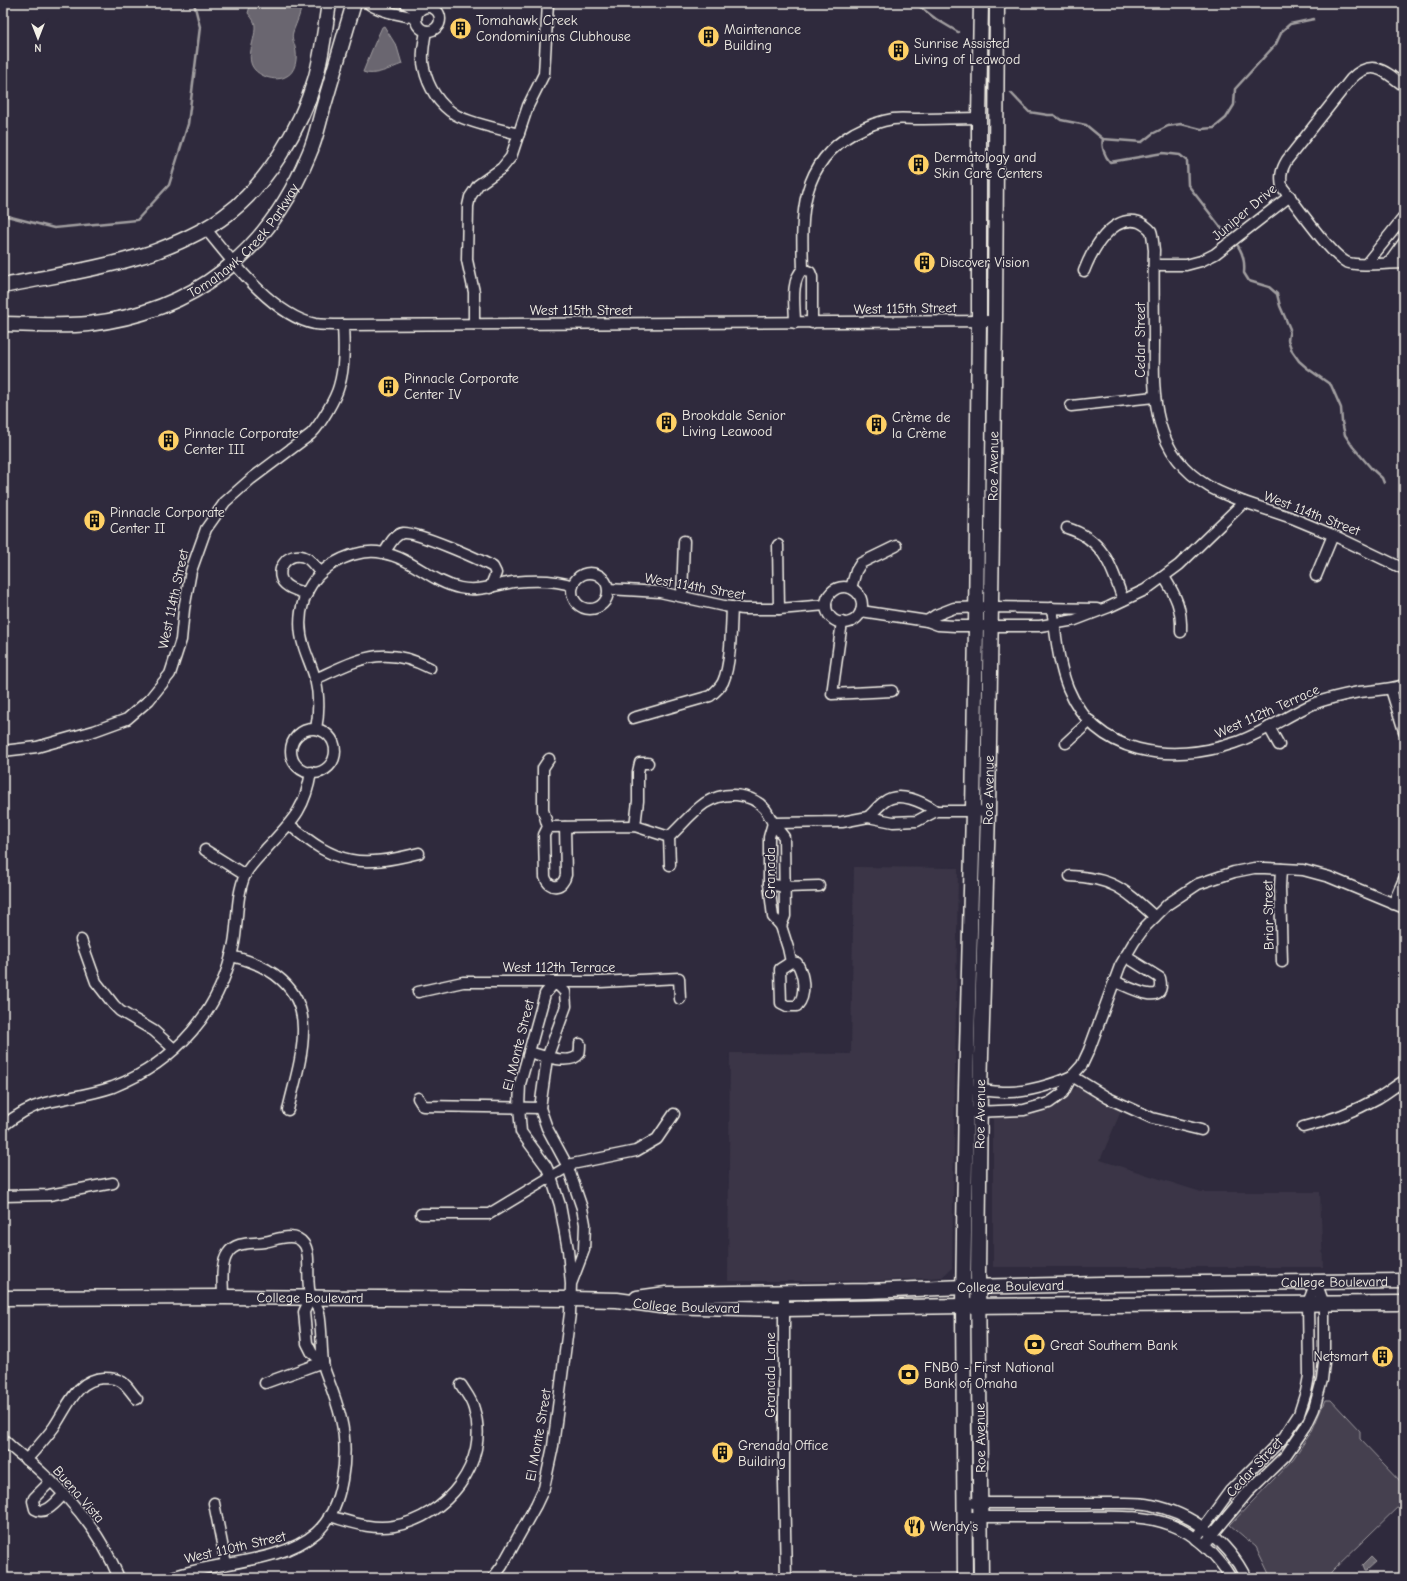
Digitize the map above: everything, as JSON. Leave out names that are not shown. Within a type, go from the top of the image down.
[{"type":"main road","name":"Tomahawk Creek Parkway","points":[[3,286],[111,264],[159,250],[226,216],[246,199],[267,173],[301,119],[315,80],[329,3]]},
{"type":"main road","name":"Tomahawk Creek Parkway","points":[[3,324],[76,325],[120,318],[159,307],[191,292],[219,276],[234,263],[259,238],[296,185],[310,152],[354,3]]},
{"type":"main road","name":"Roe Avenue","points":[[965,1578],[963,1306],[973,1112],[980,1090],[988,812],[983,627],[979,321],[979,118],[981,3]]},
{"type":"main road","name":"Roe Avenue","points":[[983,607],[995,321],[997,3]]},
{"type":"main road","points":[[979,118],[985,125],[996,148]]},
{"type":"main road","name":"Roe Avenue","points":[[981,1578],[978,1287],[973,1112],[966,1090],[973,811],[983,627]]},
{"type":"main road","name":"College Boulevard","points":[[617,1300],[666,1294],[868,1291],[964,1287],[1404,1281]]},
{"type":"main road","name":"College Boulevard","points":[[3,1298],[311,1297],[571,1299],[617,1300],[660,1306],[784,1308],[1404,1304]]},
{"type":"main road","points":[[963,1389],[969,1392],[971,1397],[971,1407],[974,1411],[980,1414]]},
{"type":"main road","points":[[964,1415],[973,1423],[974,1430],[980,1438]]},
{"type":"street","points":[[368,3],[385,10],[417,14]]},
{"type":"street","points":[[405,3],[417,14]]},
{"type":"street","points":[[474,324],[474,292],[467,260],[468,206],[470,197],[478,185],[502,168],[511,157],[528,106],[544,74],[548,3]]},
{"type":"street","points":[[433,5],[439,12],[441,20],[440,24],[434,30],[426,31],[417,25],[417,14],[424,7],[433,5]]},
{"type":"street","points":[[426,31],[423,67],[431,88],[442,105],[458,116],[519,134]]},
{"type":"street","name":"Juniper Drive","points":[[1154,265],[1186,265],[1201,261],[1215,254],[1290,196],[1282,187],[1280,178],[1282,169],[1359,70],[1378,68],[1404,86]]},
{"type":"street","points":[[795,323],[795,283],[798,274],[803,269],[802,225],[804,200],[809,184],[821,161],[834,147],[848,136],[866,126],[879,122],[893,119],[979,118]]},
{"type":"street","points":[[1290,196],[1329,246],[1346,262],[1404,263]]},
{"type":"street","points":[[1368,263],[1404,217]]},
{"type":"street","name":"Cedar Street","points":[[1084,271],[1093,250],[1117,224],[1134,221],[1143,224],[1150,231],[1154,250],[1154,397],[1162,432],[1175,456],[1187,470],[1206,485],[1244,502]]},
{"type":"street","name":"West 115th Street","points":[[205,228],[249,280],[284,311],[315,324],[995,321]]},
{"type":"street","points":[[1389,263],[1404,242]]},
{"type":"street","points":[[803,269],[810,272],[812,277],[812,323]]},
{"type":"street","name":"West 114th Street","points":[[3,751],[37,747],[94,731],[127,718],[149,700],[170,674],[181,640],[184,609],[191,571],[206,529],[224,502],[311,434],[319,425],[339,388],[344,356],[343,325]]},
{"type":"street","points":[[1071,406],[1154,397]]},
{"type":"street","name":"West 114th Street","points":[[861,610],[926,621],[938,625],[983,627],[1040,626],[1074,620],[1145,590],[1164,577],[1191,554],[1244,502],[1292,518],[1404,568]]},
{"type":"street","points":[[1068,528],[1083,534],[1097,545],[1112,569],[1123,600]]},
{"type":"street","points":[[384,553],[396,536],[404,533],[440,544],[482,560],[493,567],[496,573],[490,588]]},
{"type":"street","points":[[1316,576],[1333,535]]},
{"type":"street","points":[[682,596],[684,541]]},
{"type":"street","points":[[778,545],[779,609]]},
{"type":"street","points":[[850,588],[856,570],[861,564],[896,546]]},
{"type":"street","points":[[316,729],[318,712],[317,692],[315,679],[300,629],[301,611],[303,600],[312,584],[320,573],[334,563],[353,554],[366,551],[384,553],[410,562],[435,578],[452,586],[477,589],[490,588],[514,582],[536,581],[562,582],[573,586]]},
{"type":"street","points":[[307,594],[290,588],[284,584],[280,575],[280,568],[284,562],[290,558],[299,557],[307,559],[320,573]]},
{"type":"street","points":[[593,573],[603,579],[608,589],[608,595],[601,606],[590,609],[584,608],[574,601],[572,595],[573,586],[577,578],[582,575],[593,573]]},
{"type":"street","points":[[1164,577],[1177,600],[1180,616],[1180,632]]},
{"type":"street","points":[[842,587],[850,588],[857,592],[861,599],[861,610],[854,620],[842,622],[831,617],[826,605],[828,597],[834,590],[842,587]]},
{"type":"street","name":"West 114th Street","points":[[608,589],[647,590],[732,607],[779,609],[826,605]]},
{"type":"street","points":[[633,718],[710,696],[716,691],[722,683],[727,669],[732,607]]},
{"type":"street","name":"West 114th Street","points":[[926,621],[936,615],[954,608],[1101,609]]},
{"type":"street","name":"West 112th Terrace","points":[[1052,608],[1059,655],[1068,688],[1082,712],[1090,721],[1107,735],[1138,750],[1156,754],[1179,755],[1212,750],[1236,743],[1312,705],[1330,698],[1361,692],[1392,689],[1404,685]]},
{"type":"street","points":[[842,622],[832,694],[892,691]]},
{"type":"street","points":[[315,679],[361,659],[389,655],[406,658],[430,668]]},
{"type":"street","points":[[1392,689],[1404,731]]},
{"type":"street","points":[[1066,743],[1090,721]]},
{"type":"street","points":[[1269,727],[1280,745]]},
{"type":"street","points":[[309,729],[316,729],[323,731],[333,741],[335,754],[329,766],[323,770],[311,772],[302,770],[296,765],[292,758],[291,751],[292,743],[296,737],[309,729]]},
{"type":"street","points":[[549,759],[543,768],[543,810],[548,827],[544,835],[545,877],[551,886],[556,886],[565,881],[565,827]]},
{"type":"street","points":[[635,826],[638,801],[638,772],[640,763],[648,763]]},
{"type":"street","points":[[3,1126],[20,1114],[44,1103],[88,1095],[132,1079],[146,1071],[191,1034],[208,1010],[221,986],[231,956],[245,875],[254,862],[290,825],[302,805],[309,785],[311,772]]},
{"type":"street","name":"Granada","points":[[669,837],[704,804],[713,798],[736,795],[747,797],[755,801],[765,809],[773,823],[784,837],[784,916],[781,926]]},
{"type":"street","points":[[868,817],[884,802],[891,798],[913,798],[925,803],[936,811]]},
{"type":"street","points":[[791,962],[781,926],[773,917],[769,884],[770,837],[773,823],[842,822],[868,817],[893,822],[917,821],[936,811],[988,812]]},
{"type":"street","points":[[290,825],[314,845],[334,856],[346,859],[376,862],[418,853]]},
{"type":"street","points":[[548,827],[635,826],[669,837],[670,865]]},
{"type":"street","points":[[205,850],[245,875]]},
{"type":"street","points":[[973,1112],[1010,1112],[1024,1110],[1049,1103],[1063,1093],[1072,1076],[1082,1065],[1089,1050],[1114,981],[1125,956],[1144,927],[1168,904],[1198,884],[1241,871],[1265,868],[1303,870],[1324,875],[1404,908]]},
{"type":"street","name":"Briar Street","points":[[1281,869],[1282,962]]},
{"type":"street","points":[[1070,876],[1089,877],[1106,881],[1119,887],[1155,917]]},
{"type":"street","points":[[1393,904],[1404,879]]},
{"type":"street","points":[[769,884],[785,886],[819,886]]},
{"type":"street","points":[[81,940],[96,982],[114,1005],[120,1011],[154,1031],[174,1049]]},
{"type":"street","points":[[231,956],[254,962],[268,968],[279,976],[296,999],[301,1011],[304,1033],[288,1110]]},
{"type":"street","points":[[1114,981],[1144,994],[1155,994],[1160,990],[1162,984],[1160,978],[1125,956]]},
{"type":"street","name":"West 112th Terrace","points":[[418,992],[463,982],[600,982],[679,978],[680,999]]},
{"type":"street","name":"El Monte Street","points":[[494,1578],[536,1505],[545,1482],[553,1446],[571,1299],[568,1250],[564,1221],[552,1177],[546,1166],[521,1132],[519,1108],[520,1084],[529,1052],[546,994],[555,982],[565,992],[566,1006],[547,1058],[540,1108],[547,1128],[568,1167],[582,1208],[585,1224],[584,1250],[571,1284]]},
{"type":"street","points":[[529,1052],[547,1058],[573,1058],[580,1052],[580,1044]]},
{"type":"street","points":[[1392,1088],[1404,1072]]},
{"type":"street","points":[[966,1090],[1008,1093],[1060,1082],[1072,1076]]},
{"type":"street","points":[[1072,1076],[1108,1098],[1152,1118],[1201,1130]]},
{"type":"street","points":[[1303,1127],[1324,1122],[1378,1098],[1404,1081]]},
{"type":"street","points":[[418,1098],[423,1106],[540,1108]]},
{"type":"street","points":[[421,1214],[489,1214],[572,1164],[636,1151],[657,1139],[674,1114]]},
{"type":"street","points":[[3,1196],[49,1194],[113,1183]]},
{"type":"street","points":[[223,1297],[223,1264],[228,1252],[234,1247],[243,1243],[265,1242],[282,1237],[294,1238],[304,1243],[308,1252],[308,1282],[311,1297],[319,1312],[323,1362]]},
{"type":"street","name":"Cedar Street","points":[[1195,1539],[1230,1491],[1279,1443],[1289,1430],[1302,1405],[1309,1376],[1308,1304],[1316,1282]]},
{"type":"street","name":"Cedar Street","points":[[1204,1546],[1247,1493],[1286,1455],[1296,1442],[1314,1409],[1322,1380],[1324,1362],[1324,1304],[1316,1282]]},
{"type":"street","name":"Granada Lane","points":[[784,1292],[784,1483],[786,1578]]},
{"type":"street","points":[[311,1297],[304,1312],[307,1343],[312,1353],[323,1362]]},
{"type":"street","points":[[265,1383],[323,1362]]},
{"type":"street","name":"West 110th Street","points":[[170,1578],[195,1570],[289,1550],[301,1544],[317,1532],[337,1499],[344,1471],[345,1450],[341,1418],[323,1362]]},
{"type":"street","points":[[1309,1376],[1322,1380]]},
{"type":"street","points":[[26,1460],[54,1427],[79,1388],[87,1382],[97,1378],[106,1378],[122,1382],[137,1398]]},
{"type":"street","points":[[328,1516],[363,1526],[394,1526],[420,1518],[434,1510],[448,1499],[459,1486],[469,1470],[477,1439],[477,1423],[474,1410],[461,1385]]},
{"type":"street","name":"Buena Vista","points":[[3,1439],[64,1494],[93,1530],[107,1552],[119,1578]]},
{"type":"street","points":[[51,1481],[34,1498],[33,1502],[35,1509],[42,1512],[46,1510],[64,1494]]},
{"type":"street","points":[[214,1503],[226,1564]]},
{"type":"street","points":[[1079,1503],[1079,1517]]},
{"type":"street","points":[[965,1510],[1079,1503],[1126,1503],[1150,1505],[1170,1510],[1187,1517],[1213,1535],[1228,1551],[1246,1578]]},
{"type":"street","points":[[981,1510],[1079,1517],[1124,1517],[1151,1520],[1170,1525],[1186,1532],[1204,1546],[1216,1557],[1231,1578]]},
{"type":"shaded area","points":[[251,3],[302,3],[292,34],[296,51],[294,68],[289,75],[283,78],[277,79],[266,77],[256,71],[252,66],[250,53],[255,33],[255,24],[248,13]]},
{"type":"shaded area","points":[[384,26],[397,47],[402,64],[377,73],[363,72],[379,33]]},
{"type":"shaded area","points":[[854,867],[958,868],[952,1268],[942,1277],[878,1281],[728,1281],[730,1053],[851,1054]]},
{"type":"shaded area","points":[[1078,1087],[1084,1088],[1121,1111],[1100,1160],[1201,1192],[1320,1192],[1323,1267],[993,1267],[993,1117],[1011,1116],[1033,1112]]},
{"type":"shaded area","points":[[1325,1400],[1331,1400],[1360,1431],[1360,1439],[1404,1485],[1404,1501],[1332,1571],[1327,1578],[1271,1578],[1256,1547],[1230,1525],[1293,1459],[1312,1431]]},
{"type":"shaded area","points":[[1371,1557],[1376,1562],[1364,1571],[1362,1566]]},
{"type":"waterway","points":[[3,215],[54,228],[137,220],[169,185],[188,124],[200,27],[194,3]]},
{"type":"waterway","points":[[915,3],[936,19],[958,32]]},
{"type":"waterway","points":[[1011,93],[1029,112],[1054,115],[1061,120],[1086,125],[1103,139],[1142,142],[1152,134],[1168,126],[1181,124],[1201,129],[1214,128],[1226,118],[1234,105],[1235,89],[1276,44],[1282,31],[1290,24],[1314,19]]},
{"type":"waterway","points":[[1103,139],[1104,151],[1110,162],[1163,153],[1180,155],[1187,161],[1188,185],[1222,229]]},
{"type":"waterway","points":[[1238,246],[1244,259],[1244,273],[1249,281],[1269,287],[1277,294],[1280,306],[1290,329],[1288,340],[1292,351],[1299,361],[1307,368],[1331,385],[1341,408],[1345,435],[1371,468],[1382,478],[1384,483]]},
{"type":"place","name":"Tomahawk Creek Condominiums Clubhouse","points":[[460,28]]},
{"type":"place","name":"Maintenance Building","points":[[708,37]]},
{"type":"place","name":"Sunrise Assisted Living of Leawood","points":[[898,51]]},
{"type":"place","name":"Dermatology and Skin Care Centers","points":[[919,165]]},
{"type":"place","name":"Discover Vision","points":[[924,262]]},
{"type":"place","name":"Pinnacle Corporate Center IV","points":[[389,386]]},
{"type":"place","name":"Brookdale Senior Living Leawood","points":[[667,423]]},
{"type":"place","name":"Crème de la Crème","points":[[877,425]]},
{"type":"place","name":"Pinnacle Corporate Center III","points":[[169,441]]},
{"type":"place","name":"Pinnacle Corporate Center II","points":[[95,520]]},
{"type":"place","name":"Great Southern Bank","points":[[1035,1345]]},
{"type":"place","name":"Netsmart","points":[[1383,1356]]},
{"type":"place","name":"FNBO - First National Bank of Omaha","points":[[909,1375]]},
{"type":"place","name":"Grenada Office Building","points":[[723,1453]]},
{"type":"place","name":"Wendy's","points":[[914,1526]]}]
